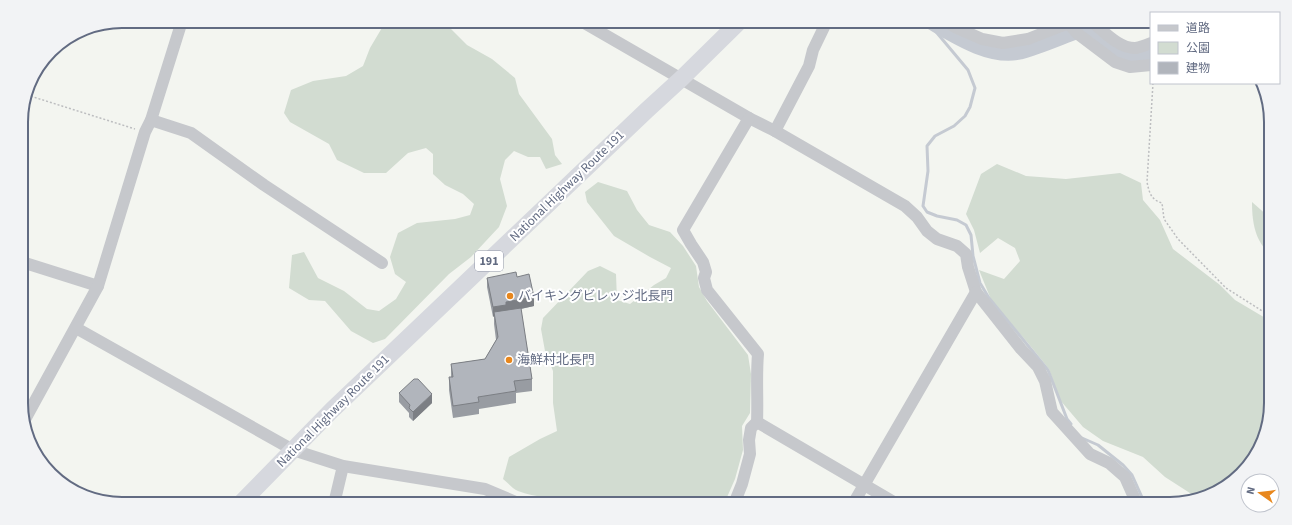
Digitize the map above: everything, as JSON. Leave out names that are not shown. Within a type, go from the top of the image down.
[{"type":"highway","name":"National Highway Route 191","points":[[247,497],[338,404],[733,28]]},
{"type":"street","points":[[29,413],[98,286],[145,132],[151,120],[180,28]]},
{"type":"street","points":[[593,28],[905,206],[937,239],[957,246],[966,254],[968,267],[976,292],[1021,349],[1038,367],[1045,381],[1052,412],[1090,454],[1109,463],[1125,477],[1134,497]]},
{"type":"street","points":[[775,131],[809,66],[813,50],[824,28]]},
{"type":"street","points":[[957,28],[982,39],[1003,44],[1028,39],[1065,28]]},
{"type":"street","points":[[1074,28],[1115,62],[1130,67],[1150,65]]},
{"type":"street","points":[[1101,28],[1119,43],[1128,48],[1138,48],[1150,44]]},
{"type":"street","points":[[737,497],[750,454],[749,440],[751,428],[757,422],[758,402],[756,379],[758,354],[707,290],[704,278],[706,272],[703,262],[683,230],[750,118]]},
{"type":"street","points":[[151,120],[192,133],[264,185],[382,263]]},
{"type":"street","points":[[28,264],[98,286]]},
{"type":"street","points":[[857,497],[976,292]]},
{"type":"street","points":[[76,328],[293,450],[343,466],[485,489],[504,497]]},
{"type":"street","points":[[757,422],[885,497]]},
{"type":"street","points":[[336,497],[343,466]]},
{"type":"path","points":[[1153,84],[1147,182],[1150,194],[1157,202],[1162,203],[1164,219],[1183,244],[1226,288],[1264,312]]},
{"type":"path","points":[[31,97],[145,132]]},
{"type":"green space","points":[[382,28],[450,28],[467,45],[492,59],[515,78],[519,94],[552,139],[555,155],[562,164],[546,169],[540,157],[528,157],[514,151],[505,160],[500,179],[507,206],[499,227],[471,257],[449,274],[385,339],[373,343],[351,331],[325,301],[309,300],[289,288],[292,255],[304,252],[318,278],[344,291],[367,309],[379,311],[396,299],[406,282],[395,274],[390,257],[398,233],[417,223],[455,219],[470,215],[474,204],[463,194],[445,185],[433,174],[433,154],[426,148],[408,153],[386,173],[364,173],[337,160],[329,144],[290,122],[284,113],[291,90],[313,81],[346,76],[363,66],[370,48]]},
{"type":"green space","points":[[997,164],[1026,176],[1066,179],[1120,173],[1141,183],[1143,200],[1160,220],[1173,249],[1220,285],[1235,300],[1264,317],[1264,403],[1261,427],[1251,450],[1237,470],[1227,478],[1206,490],[1192,494],[1165,477],[1143,457],[1103,441],[1083,427],[1060,400],[1049,369],[992,302],[979,270],[1004,279],[1020,261],[1015,248],[998,238],[980,253],[974,230],[966,214],[981,174]]},
{"type":"green space","points":[[598,182],[627,191],[637,210],[649,225],[670,232],[683,246],[696,266],[699,287],[707,301],[748,355],[751,374],[750,413],[742,426],[743,450],[735,479],[727,497],[543,497],[518,491],[503,479],[509,457],[557,431],[553,403],[553,371],[545,351],[541,329],[543,318],[588,271],[600,266],[616,274],[617,300],[630,304],[654,285],[666,278],[671,268],[614,236],[587,202],[585,192]]},
{"type":"green space","points":[[1252,202],[1264,213],[1264,248],[1257,235],[1253,222]]},
{"type":"building","name":"バイキングビレッジ北長門","points":[[516,272],[517,277],[529,274],[534,297],[506,302],[506,305],[493,307],[487,278]]},
{"type":"building","name":"海鮮村北長門","points":[[521,308],[532,379],[514,381],[516,391],[478,397],[479,402],[453,406],[449,377],[453,377],[451,364],[485,359],[498,337],[494,312]]},
{"type":"building","points":[[414,379],[418,379],[432,394],[413,412],[409,408],[410,405],[399,393]]},
{"type":"waterway","points":[[933,28],[968,70],[975,88],[970,107],[965,116],[954,126],[935,136],[927,146],[928,171],[923,206],[927,212],[937,216],[957,220],[966,225],[971,235],[973,256],[980,283],[989,298],[1048,370],[1067,419],[1071,424]]},
{"type":"waterway","points":[[943,28],[973,44],[997,51],[1009,52],[1020,51],[1042,44],[1078,30],[1087,32],[1106,48],[1122,58],[1138,60],[1150,58]]},
{"type":"waterway","points":[[1082,438],[1098,445],[1123,465],[1132,475],[1142,497]]},
{"type":"place","name":"バイキングビレッジ北長門","points":[[510,296]]},
{"type":"place","name":"海鮮村北長門","points":[[509,360]]}]
